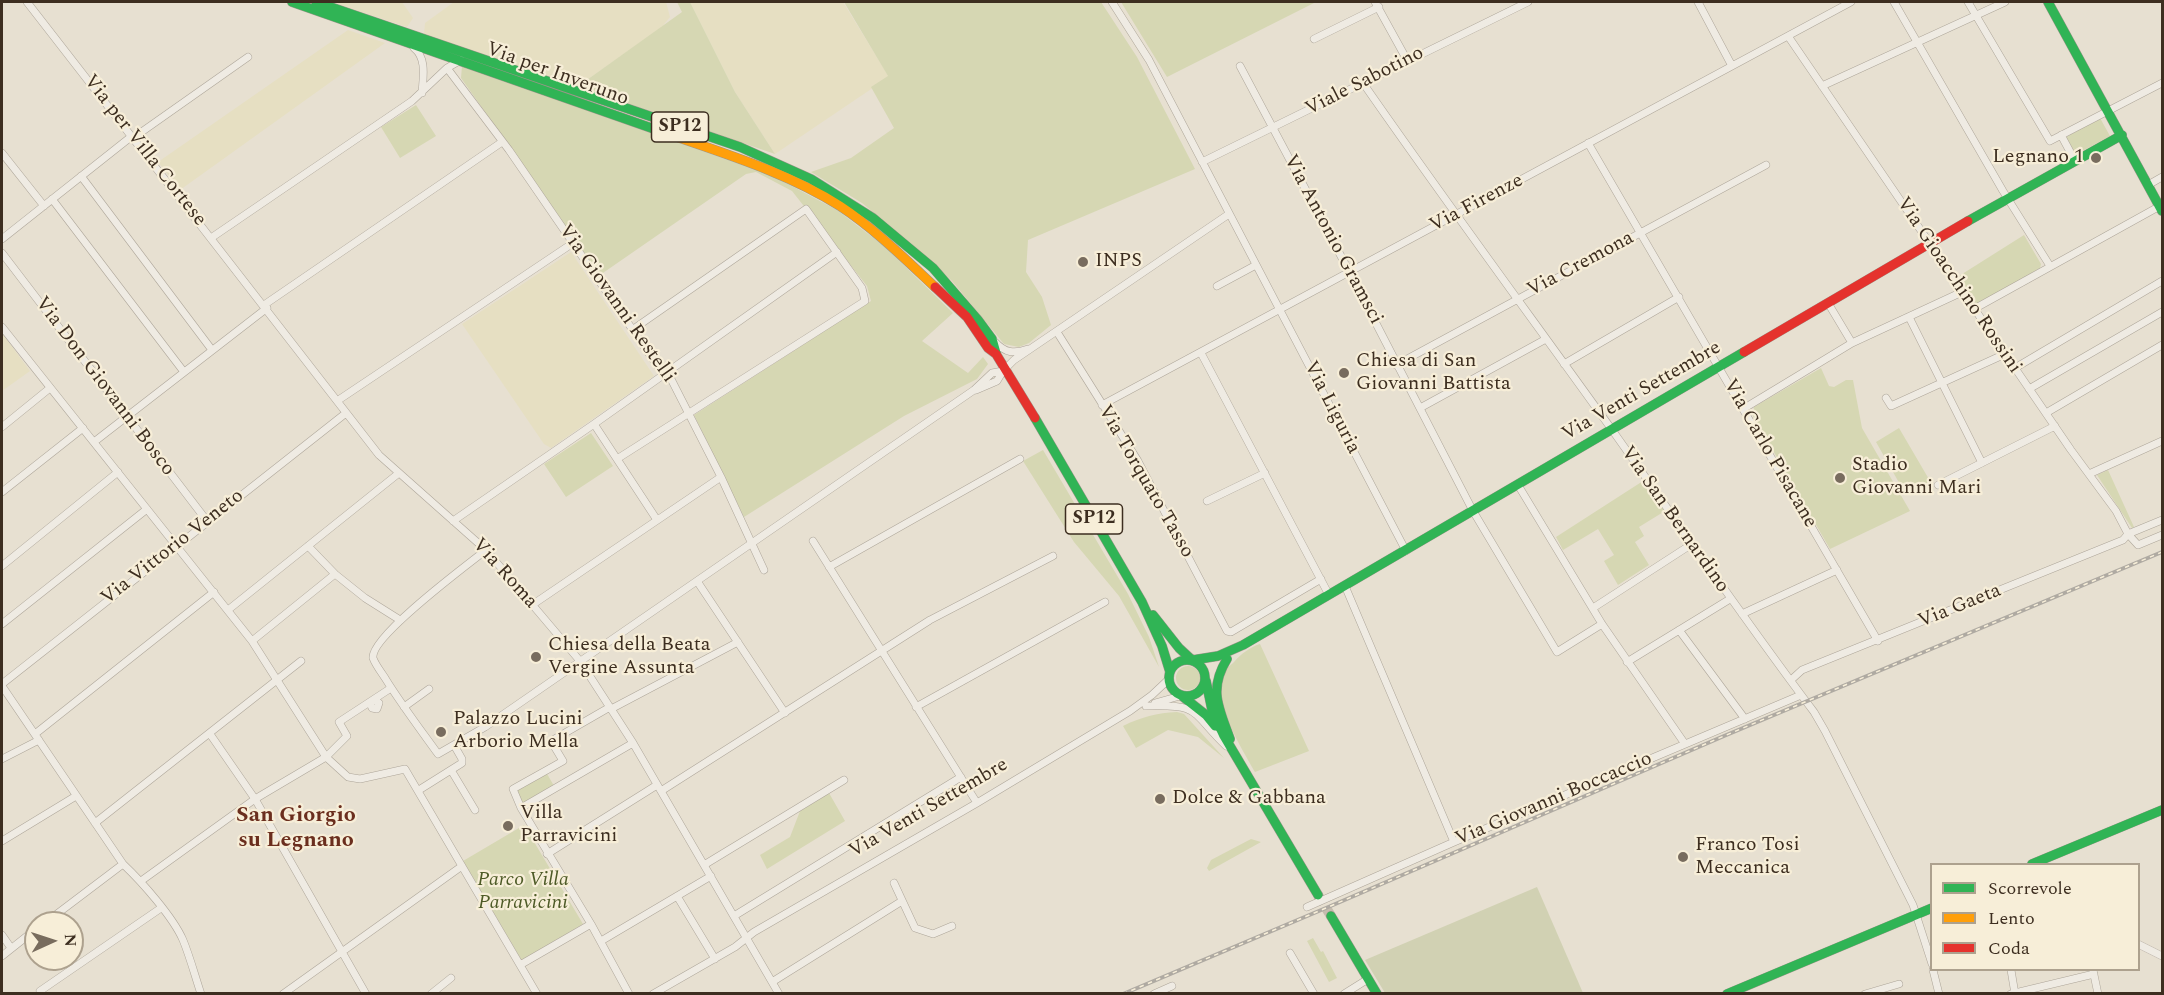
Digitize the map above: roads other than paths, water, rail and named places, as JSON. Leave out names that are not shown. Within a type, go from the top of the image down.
[{"type":"main road","name":"Via per Inveruno","points":[[292,2],[312,4],[740,147],[794,170],[859,208],[911,249],[944,279],[992,339],[996,354],[1142,602],[1162,646],[1169,675]]},
{"type":"main road","points":[[2048,2],[2161,209]]},
{"type":"main road","name":"Via per Inveruno","points":[[312,4],[461,60],[773,171],[840,206],[879,235],[967,317],[988,348],[996,354]]},
{"type":"main road","name":"Via Venti Settembre","points":[[1192,660],[1218,656],[1243,645],[2007,198],[2122,135]]},
{"type":"main road","name":"Via per Inveruno","points":[[1142,602],[1179,648],[1192,660]]},
{"type":"main road","name":"Via Venti Settembre","points":[[1206,679],[1243,645]]},
{"type":"main road","points":[[1227,659],[1218,676],[1216,691],[1219,708],[1236,756]]},
{"type":"main road","points":[[1224,736],[1206,715],[1172,689],[1169,675],[1179,663],[1192,660],[1202,666],[1212,710],[1224,736],[1318,895]]},
{"type":"main road","points":[[1181,696],[1200,689],[1206,679]]},
{"type":"main road","points":[[2034,863],[2163,810]]},
{"type":"main road","points":[[1727,993],[1930,909]]},
{"type":"main road","points":[[1331,916],[1377,993]]},
{"type":"street","name":"Via per Villa Cortese","points":[[27,2],[264,304]]},
{"type":"street","name":"Via Liguria","points":[[1112,2],[1149,60],[1406,551]]},
{"type":"street","name":"Viale Sabotino","points":[[1202,162],[1528,2]]},
{"type":"street","points":[[1698,2],[1732,66]]},
{"type":"street","name":"Via Firenze","points":[[1102,405],[1851,2]]},
{"type":"street","points":[[1894,2],[2007,198],[2050,266]]},
{"type":"street","points":[[1968,2],[2050,141],[2163,83]]},
{"type":"street","points":[[1822,86],[2005,2]]},
{"type":"street","points":[[312,4],[320,14],[412,46],[418,51],[423,71],[422,93]]},
{"type":"street","points":[[1314,39],[1377,4],[1407,60]]},
{"type":"street","name":"Via Gioacchino Rossini","points":[[1788,36],[2014,368],[2116,512],[2128,534]]},
{"type":"street","points":[[2,239],[133,137],[248,57]]},
{"type":"street","points":[[212,238],[422,93],[447,68],[461,60]]},
{"type":"street","name":"Via Antonio Gramsci","points":[[1240,66],[1350,272],[1473,511],[1557,652],[1602,624]]},
{"type":"street","name":"Via Giovanni Restelli","points":[[447,68],[573,243],[661,371],[669,375],[721,477],[764,570]]},
{"type":"street","name":"Via San Bernardino","points":[[1363,82],[1730,599],[1791,680],[1825,731],[1917,914],[1930,957]]},
{"type":"street","points":[[2061,135],[2075,161]]},
{"type":"street","points":[[94,442],[212,350],[264,304],[501,142]]},
{"type":"street","name":"Via Carlo Pisacane","points":[[1588,143],[1878,641]]},
{"type":"street","points":[[2,153],[44,206]]},
{"type":"street","name":"Via Cremona","points":[[1396,364],[1766,165]]},
{"type":"street","points":[[81,176],[212,350]]},
{"type":"street","points":[[2148,184],[2163,177]]},
{"type":"street","points":[[52,199],[184,372]]},
{"type":"street","points":[[617,459],[865,300],[862,288],[806,209],[632,330]]},
{"type":"street","points":[[1974,309],[2050,266],[2161,209]]},
{"type":"street","points":[[486,550],[400,620],[378,643],[374,652],[375,662],[391,688],[438,754],[485,727],[974,390],[992,373],[1005,368],[1026,354],[1229,214]]},
{"type":"street","points":[[337,401],[573,243]]},
{"type":"street","points":[[453,521],[837,252]]},
{"type":"street","name":"Via Don Giovanni Bosco","points":[[3,259],[207,521]]},
{"type":"street","points":[[1217,286],[1257,265]]},
{"type":"street","points":[[2014,368],[2163,281]]},
{"type":"street","points":[[1743,409],[1852,343],[1962,292]]},
{"type":"street","points":[[1564,364],[1679,297]]},
{"type":"street","points":[[1828,303],[1852,343]]},
{"type":"street","name":"Via Roma","points":[[264,304],[380,455],[486,550],[580,661],[633,743],[779,993]]},
{"type":"street","points":[[2029,389],[2163,312]]},
{"type":"street","points":[[1909,317],[1982,463]]},
{"type":"street","points":[[2,327],[252,641],[326,757],[348,777],[360,779],[405,769],[537,993]]},
{"type":"street","name":"Via Torquato Tasso","points":[[1058,332],[1138,460],[1227,631],[1231,632],[1320,579]]},
{"type":"street","points":[[992,339],[1006,351],[1014,353],[1036,347]]},
{"type":"street","points":[[1420,408],[1546,339]]},
{"type":"street","points":[[2046,413],[2163,345]]},
{"type":"street","points":[[1201,353],[1329,595]]},
{"type":"street","points":[[1886,398],[1891,406],[2005,354]]},
{"type":"street","points":[[2,427],[50,388]]},
{"type":"street","name":"Via Vittorio Veneto","points":[[2,685],[346,413]]},
{"type":"street","points":[[594,424],[657,520]]},
{"type":"street","points":[[1938,485],[2055,426]]},
{"type":"street","points":[[2,492],[83,428]]},
{"type":"street","points":[[2089,474],[2163,441]]},
{"type":"street","points":[[829,567],[1020,459]]},
{"type":"street","points":[[2,566],[118,472]]},
{"type":"street","points":[[228,610],[399,473]]},
{"type":"street","points":[[1207,501],[1266,473]]},
{"type":"street","points":[[532,605],[721,477]]},
{"type":"street","points":[[1518,485],[1602,624],[1686,744]]},
{"type":"street","points":[[2,624],[147,509]]},
{"type":"street","name":"Via Gaeta","points":[[1791,680],[1802,670],[2123,540],[2128,534],[2163,520]]},
{"type":"street","points":[[2128,534],[2138,545],[2163,534]]},
{"type":"street","points":[[813,541],[976,803]]},
{"type":"street","points":[[1593,608],[1692,544]]},
{"type":"street","points":[[308,546],[334,574],[365,598],[400,620]]},
{"type":"street","points":[[547,854],[785,713],[930,620],[1053,556]]},
{"type":"street","points":[[1742,614],[1837,570]]},
{"type":"street","points":[[252,641],[334,574]]},
{"type":"street","points":[[697,581],[785,713]]},
{"type":"street","points":[[1345,586],[1454,842]]},
{"type":"street","points":[[2,759],[37,737],[214,592]]},
{"type":"street","points":[[1627,662],[1730,599]]},
{"type":"street","points":[[916,707],[1105,603]]},
{"type":"street","points":[[1679,630],[1745,719]]},
{"type":"street","points":[[629,993],[591,924],[547,854],[513,789],[563,761],[551,741],[610,707],[738,642]]},
{"type":"street","points":[[95,823],[302,661]]},
{"type":"street","name":"Via Venti Settembre","points":[[653,993],[715,959],[746,938],[1130,711],[1152,695],[1169,675]]},
{"type":"street","points":[[2,685],[123,864],[141,881],[183,940],[201,993]]},
{"type":"street","points":[[141,881],[255,799],[326,757],[347,736],[339,722],[391,688]]},
{"type":"street","points":[[404,707],[429,689]]},
{"type":"street","name":"Via Giovanni Boccaccio","points":[[1308,907],[1454,842],[1801,695]]},
{"type":"street","name":"Via Venti Settembre","points":[[1130,711],[1181,696]]},
{"type":"street","points":[[1146,706],[1182,706],[1191,709],[1236,756]]},
{"type":"street","points":[[210,734],[255,799],[366,993]]},
{"type":"street","points":[[521,808],[633,743]]},
{"type":"street","points":[[419,790],[463,761],[454,745]]},
{"type":"street","points":[[451,770],[475,810]]},
{"type":"street","points":[[734,916],[961,777]]},
{"type":"street","points":[[705,865],[844,780]]},
{"type":"street","points":[[2,841],[76,796]]},
{"type":"street","points":[[61,911],[123,864]]},
{"type":"street","points":[[283,993],[462,866]]},
{"type":"street","points":[[601,941],[711,876]]},
{"type":"street","points":[[894,883],[915,928],[933,934],[952,926]]},
{"type":"street","points":[[677,896],[715,959]]},
{"type":"street","points":[[772,982],[902,901]]},
{"type":"street","points":[[40,991],[161,908]]},
{"type":"street","points":[[520,965],[591,924]]},
{"type":"street","points":[[2,935],[11,948]]},
{"type":"street","points":[[2,956],[24,938]]},
{"type":"street","points":[[2140,944],[2163,956]]},
{"type":"street","points":[[1290,952],[1314,993]]},
{"type":"street","points":[[1934,971],[1939,993]]},
{"type":"street","points":[[2011,971],[2014,993],[2096,971],[2098,993]]},
{"type":"street","points":[[431,993],[451,978]]},
{"type":"street","points":[[1344,993],[1368,980]]},
{"type":"street","points":[[1865,993],[1899,984]]},
{"type":"street","points":[[1154,993],[1172,986]]},
{"type":"tunnel","points":[[1318,895],[1331,916]]},
{"type":"railway","points":[[1123,994],[1724,736],[2162,552]]},
{"type":"place","name":"Legnano 1","points":[[2096,158]]},
{"type":"place","name":"INPS","points":[[1083,262]]},
{"type":"place","name":"Chiesa di San Giovanni Battista","points":[[1344,373]]},
{"type":"place","name":"Stadio Giovanni Mari","points":[[1840,478]]},
{"type":"place","name":"Chiesa della Beata Vergine Assunta","points":[[536,657]]},
{"type":"place","name":"Palazzo Lucini Arborio Mella","points":[[441,732]]},
{"type":"place","name":"Dolce & Gabbana","points":[[1160,799]]},
{"type":"place","name":"Villa Parravicini","points":[[508,826]]},
{"type":"place","name":"Franco Tosi Meccanica","points":[[1683,857]]},
{"type":"district","name":"San Giorgio su Legnano","points":[[296,830]]},
{"type":"park label","name":"Parco Villa Parravicini","points":[[523,892]]}]
